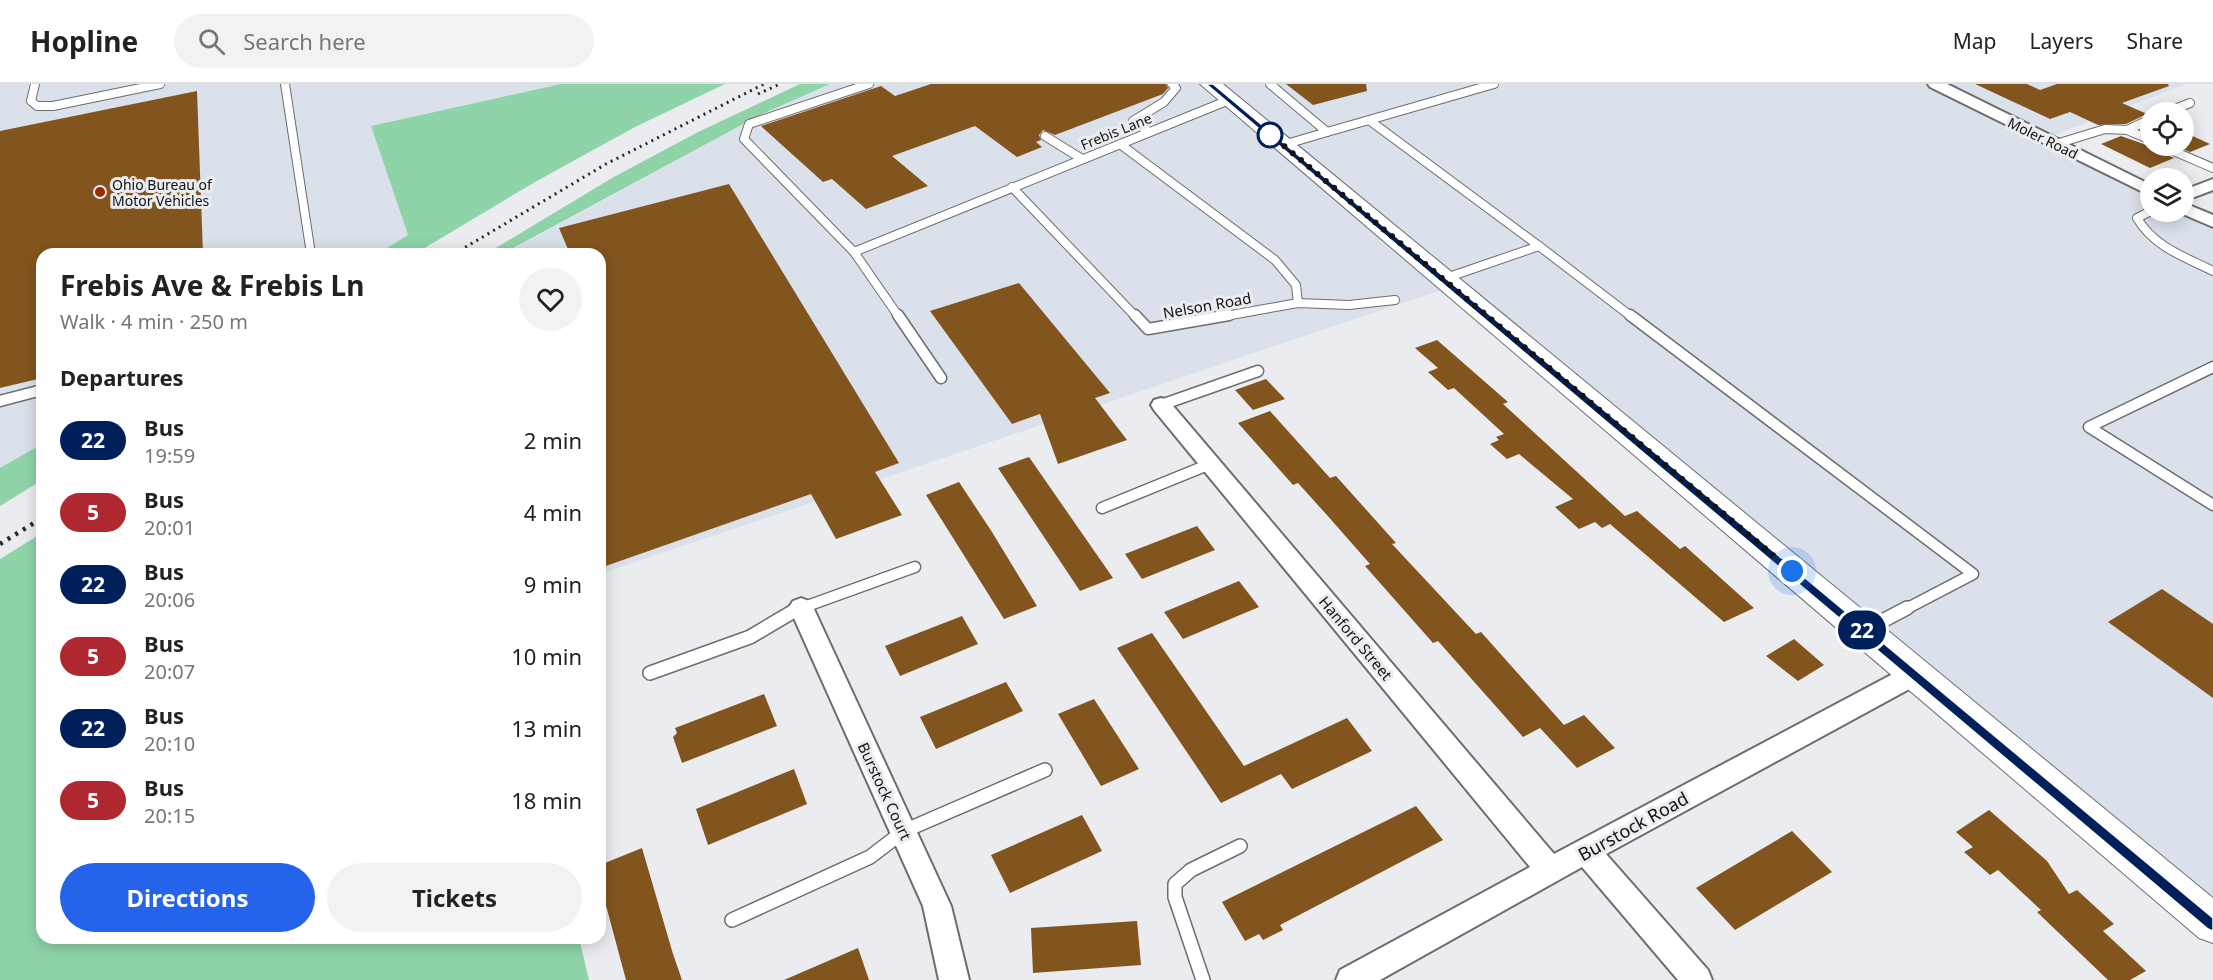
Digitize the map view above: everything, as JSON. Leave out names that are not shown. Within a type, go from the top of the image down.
[{"type":"main road","points":[[1210,84],[2213,924]]},
{"type":"street","name":"Moler Road","points":[[1935,84],[2140,186]]},
{"type":"street","points":[[2194,192],[2213,184]]},
{"type":"street","points":[[2194,213],[2213,222]]},
{"type":"street","name":"Hanford Street","points":[[1161,405],[1551,871]]},
{"type":"street","name":"Burstock Court","points":[[801,607],[938,906],[954,980]]},
{"type":"street","name":"Burstock Road","points":[[1351,980],[1915,674]]},
{"type":"street","points":[[1587,852],[1696,980]]},
{"type":"lane","points":[[35,84],[31,101],[37,106],[53,106],[160,84]]},
{"type":"lane","points":[[285,84],[310,248]]},
{"type":"lane","points":[[868,84],[749,124],[744,139],[854,252],[941,378]]},
{"type":"lane","points":[[1149,132],[1133,121],[1164,102],[1176,88],[1173,84]]},
{"type":"lane","points":[[1270,84],[1327,132]]},
{"type":"lane","points":[[1283,145],[1494,84]]},
{"type":"lane","name":"Frebis Lane","points":[[854,252],[1229,100]]},
{"type":"lane","points":[[1369,120],[1973,574],[1864,631]]},
{"type":"lane","points":[[2127,130],[2140,124]]},
{"type":"lane","points":[[2056,144],[2105,129],[2127,130],[2140,135]]},
{"type":"lane","points":[[1045,136],[1082,159]]},
{"type":"lane","points":[[1120,144],[1275,260],[1296,285],[1298,303]]},
{"type":"lane","points":[[2185,156],[2213,168]]},
{"type":"lane","name":"Nelson Road","points":[[1012,187],[1148,329],[1298,303],[1349,305],[1395,300]]},
{"type":"lane","points":[[2140,216],[2136,218],[2142,229],[2159,243],[2213,271]]},
{"type":"lane","points":[[1443,279],[1539,246]]},
{"type":"lane","points":[[2213,367],[2089,427],[2213,506]]},
{"type":"lane","points":[[1161,405],[1258,371]]},
{"type":"lane","points":[[0,401],[36,392]]},
{"type":"lane","points":[[1102,508],[1210,464]]},
{"type":"lane","points":[[650,673],[750,637],[801,607],[915,567]]},
{"type":"lane","points":[[732,920],[870,857],[904,831],[1045,770]]},
{"type":"lane","points":[[1203,980],[1175,897],[1175,884],[1191,870],[1240,846]]},
{"type":"shaded area","points":[[0,84],[561,84],[371,126],[408,235],[387,248],[36,248],[36,447],[0,468]]},
{"type":"shaded area","points":[[830,84],[2187,84],[2044,139],[2140,187],[2140,222],[2194,222],[2194,216],[2213,223],[2213,920],[1453,286],[606,572],[606,248],[515,248],[760,115]]},
{"type":"green space","points":[[561,84],[725,84],[635,127],[535,182],[424,248],[387,248],[408,235],[371,126]]},
{"type":"green space","points":[[800,84],[830,84],[760,115],[513,248],[496,248],[612,178],[698,132]]},
{"type":"green space","points":[[36,447],[36,484],[0,506],[0,468]]},
{"type":"green space","points":[[36,537],[36,944],[580,944],[589,980],[0,980],[0,559]]},
{"type":"building","points":[[931,84],[1166,84],[1168,88],[1163,94],[1055,135],[1043,130],[1039,135],[1041,140],[1036,142],[1042,147],[1017,157],[975,126],[892,156],[928,186],[866,209],[832,179],[823,182],[761,126],[881,86],[895,96]]},
{"type":"building","points":[[1286,84],[1366,84],[1367,91],[1313,105]]},
{"type":"building","points":[[1975,84],[2027,84],[2040,90],[2057,84],[2168,84],[2169,86],[2122,103],[2140,111],[2140,117],[2126,124],[2098,125],[2070,112],[2050,119]]},
{"type":"building","name":"Ohio Bureau of Motor Vehicles","points":[[197,91],[203,248],[36,248],[36,379],[0,388],[0,131]]},
{"type":"building","points":[[2121,136],[2140,143],[2140,156],[2174,158],[2150,168],[2101,144]]},
{"type":"building","points":[[2194,137],[2210,144],[2194,150]]},
{"type":"building","points":[[729,184],[899,463],[875,472],[902,515],[836,539],[811,494],[606,566],[606,248],[567,248],[559,228]]},
{"type":"building","points":[[1019,283],[1110,393],[1095,398],[1127,440],[1058,464],[1040,414],[1012,424],[930,311]]},
{"type":"building","points":[[1437,340],[1508,402],[1503,404],[1625,516],[1637,511],[1680,549],[1685,546],[1754,608],[1724,622],[1610,524],[1602,528],[1595,522],[1579,529],[1555,507],[1573,499],[1519,454],[1507,459],[1490,444],[1499,440],[1496,437],[1504,434],[1454,388],[1448,390],[1428,372],[1438,368],[1415,348]]},
{"type":"building","points":[[1266,379],[1285,399],[1253,410],[1235,390]]},
{"type":"building","points":[[1270,411],[1330,478],[1336,476],[1396,543],[1392,544],[1476,634],[1481,632],[1564,725],[1584,715],[1615,748],[1577,768],[1540,728],[1523,737],[1438,641],[1433,643],[1365,566],[1370,564],[1298,483],[1293,485],[1238,423]]},
{"type":"building","points":[[1029,457],[1113,578],[1080,591],[998,468]]},
{"type":"building","points":[[959,482],[1037,606],[1004,619],[926,495]]},
{"type":"building","points":[[1197,526],[1215,550],[1142,579],[1125,554]]},
{"type":"building","points":[[1239,581],[1259,607],[1183,639],[1164,612]]},
{"type":"building","points":[[2162,589],[2213,624],[2213,698],[2108,622]]},
{"type":"building","points":[[962,616],[978,644],[900,676],[885,646]]},
{"type":"building","points":[[1152,633],[1244,766],[1347,718],[1372,751],[1292,789],[1281,774],[1221,803],[1117,648]]},
{"type":"building","points":[[1794,639],[1824,665],[1798,681],[1766,656]]},
{"type":"building","points":[[1006,682],[1023,711],[936,749],[920,717]]},
{"type":"building","points":[[764,694],[777,726],[682,763],[673,737],[677,733],[675,728]]},
{"type":"building","points":[[1094,699],[1139,769],[1101,786],[1058,714]]},
{"type":"building","points":[[794,769],[807,804],[708,845],[696,809]]},
{"type":"building","points":[[1416,806],[1443,840],[1280,925],[1283,930],[1263,940],[1259,934],[1245,941],[1222,902]]},
{"type":"building","points":[[1989,810],[2047,861],[2069,894],[2077,890],[2114,924],[2103,931],[2146,971],[2130,980],[2108,980],[2037,912],[2041,910],[1998,870],[1990,875],[1964,852],[1973,847],[1956,832]]},
{"type":"building","points":[[1082,815],[1102,851],[1010,893],[991,855]]},
{"type":"building","points":[[1792,831],[1832,872],[1735,930],[1696,888]]},
{"type":"building","points":[[642,848],[682,980],[626,980],[606,905],[606,863]]},
{"type":"building","points":[[1137,921],[1141,965],[1033,973],[1031,928]]},
{"type":"building","points":[[858,948],[869,980],[784,980]]},
{"type":"railway","points":[[464,248],[606,164],[764,84]]},
{"type":"railway","points":[[758,94],[780,84]]},
{"type":"railway","points":[[0,544],[36,522]]},
{"type":"bus line","name":"22","points":[[1210,84],[2213,924]]},
{"type":"place","name":"Ohio Bureau of Motor Vehicles","points":[[100,192]]},
{"type":"route","points":[[1270,135],[1265,130],[1792,571]]}]
